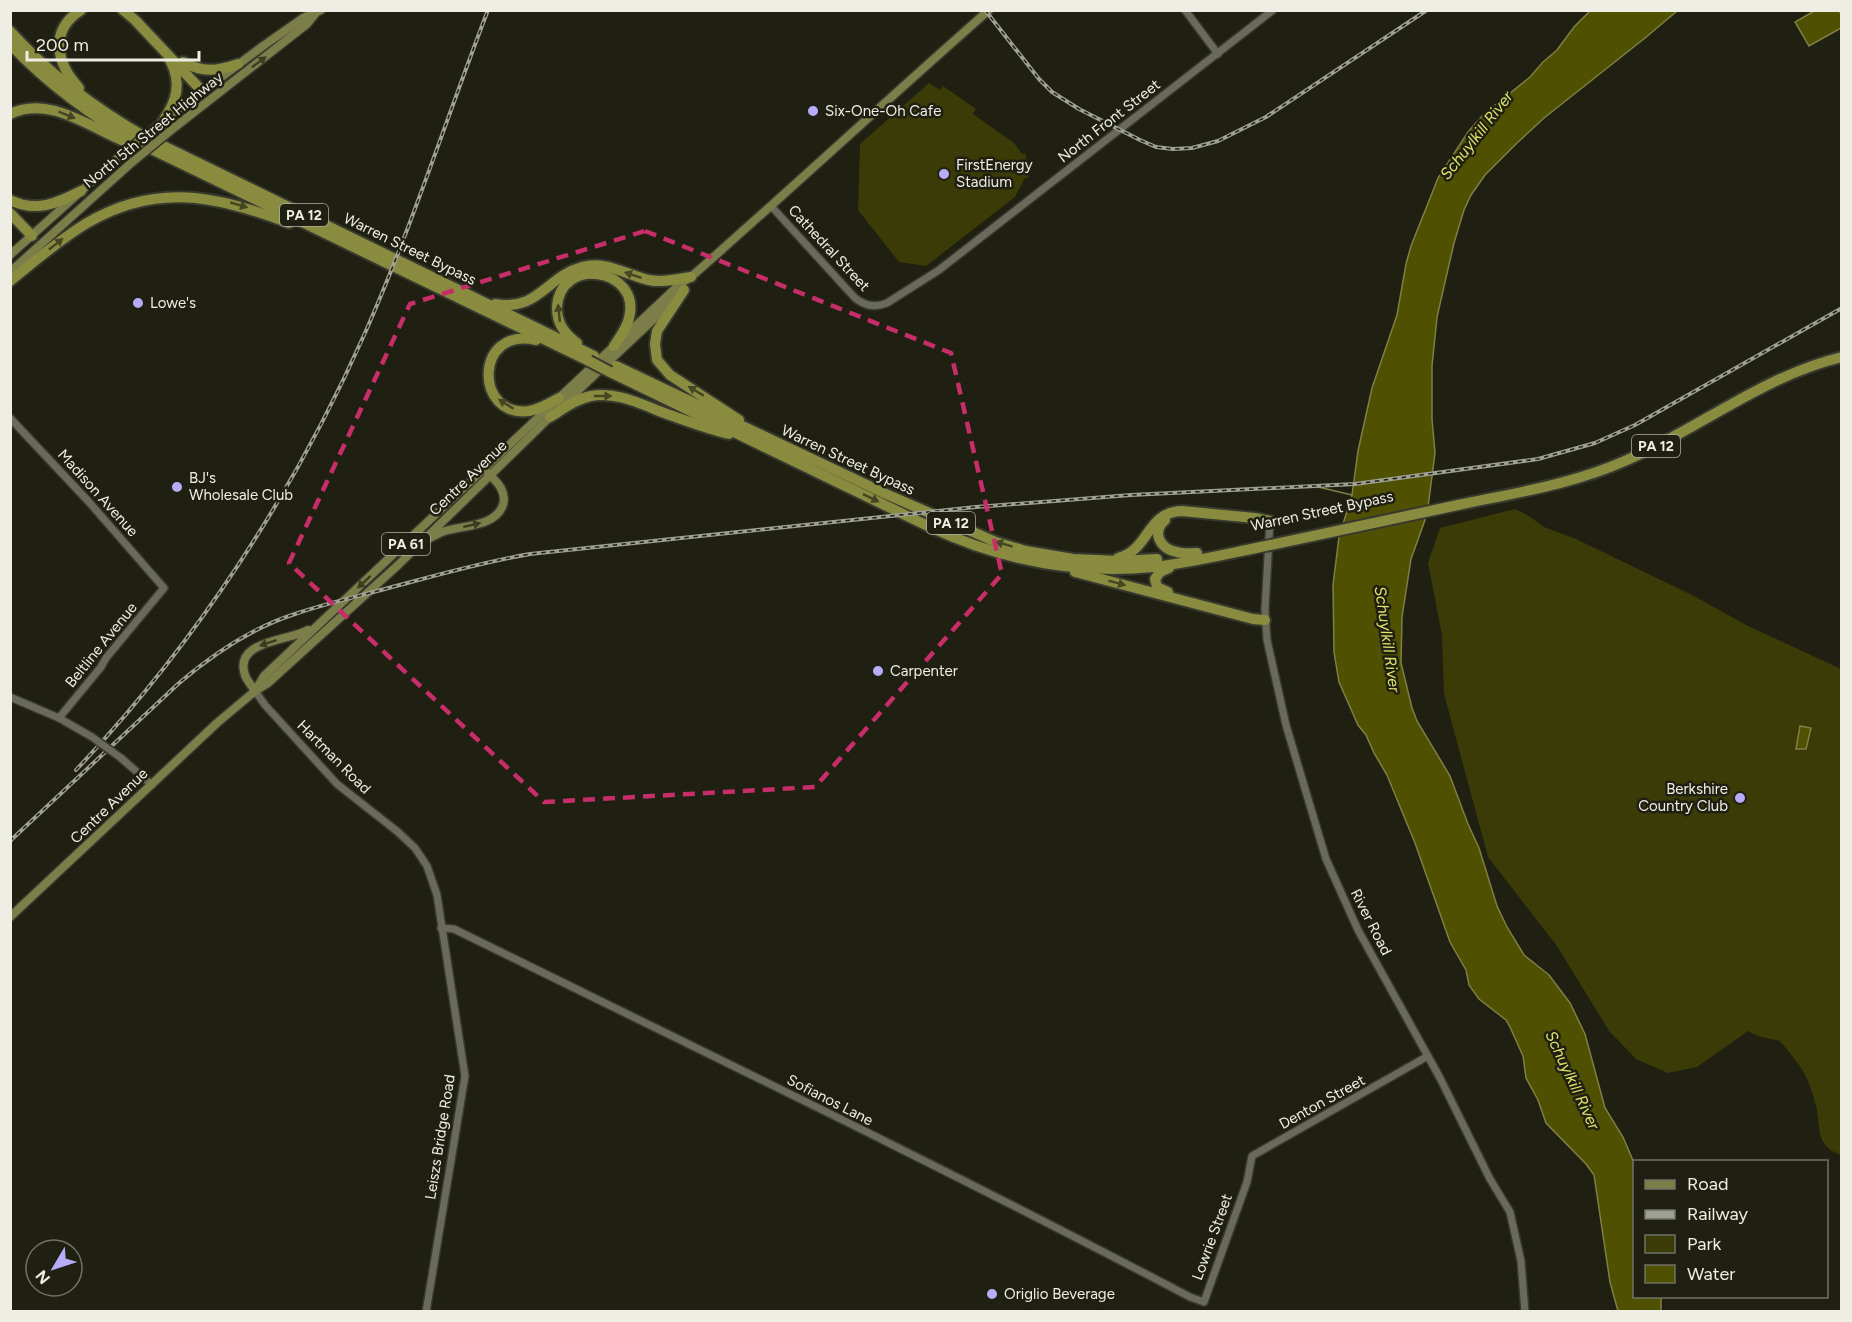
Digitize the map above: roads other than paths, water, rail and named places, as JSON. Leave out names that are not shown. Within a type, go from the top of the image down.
[{"type":"highway","points":[[81,10],[69,19],[62,30],[59,42],[60,54],[69,76],[98,108]]},
{"type":"highway","points":[[123,10],[207,92]]},
{"type":"highway","points":[[134,10],[183,62],[207,92]]},
{"type":"highway","name":"Warren Street Bypass","points":[[10,31],[50,71],[98,108],[164,147],[484,302],[591,358],[758,439],[956,526],[1026,551],[1057,557],[1103,561],[1151,560],[1256,544]]},
{"type":"highway","name":"Warren Street Bypass","points":[[10,44],[44,77],[81,106],[119,131],[167,157],[553,344],[591,358]]},
{"type":"highway","points":[[163,121],[173,105],[177,87],[175,70],[167,54]]},
{"type":"highway","points":[[183,62],[193,67],[209,70],[220,70],[238,64]]},
{"type":"highway","points":[[10,114],[29,108],[58,111],[128,143],[167,157]]},
{"type":"highway","points":[[10,200],[26,206],[44,206],[81,191]]},
{"type":"highway","points":[[10,281],[86,223],[125,206],[165,198],[196,197],[229,202],[354,247]]},
{"type":"highway","points":[[10,213],[32,236]]},
{"type":"highway","points":[[484,302],[505,305],[521,304],[571,271],[587,265],[604,266],[655,281],[691,277]]},
{"type":"highway","points":[[591,358],[566,333],[558,318],[557,307],[561,293],[578,276],[592,273],[606,275],[618,282],[627,293],[630,315],[614,346]]},
{"type":"highway","points":[[684,290],[657,332],[655,350],[660,364],[670,375],[714,403],[758,439]]},
{"type":"highway","points":[[553,344],[525,338],[509,341],[494,354],[489,364],[488,376],[490,388],[496,398],[512,409],[532,410],[559,398]]},
{"type":"highway","name":"Warren Street Bypass","points":[[1458,501],[1563,475],[1609,460],[1651,442],[1776,373],[1799,363],[1842,350]]},
{"type":"highway","name":"Warren Street Bypass","points":[[803,460],[962,541],[1009,556],[1072,567],[1119,569],[1152,567],[1458,501],[1564,482],[1611,467],[1661,444],[1778,379],[1842,357]]},
{"type":"highway","points":[[550,417],[583,399],[611,395],[712,430],[758,439]]},
{"type":"highway","points":[[1103,561],[1124,557],[1133,552],[1156,521],[1172,512],[1270,521]]},
{"type":"highway","points":[[1197,553],[1177,552],[1164,547],[1157,533],[1161,523],[1177,516],[1255,522],[1270,521]]},
{"type":"highway","points":[[1183,562],[1158,574],[1155,579],[1157,587],[1164,591],[1254,614],[1265,620]]},
{"type":"highway","points":[[1040,563],[1252,619],[1265,620]]},
{"type":"main road","name":"Centre Avenue","points":[[10,917],[217,723],[268,683],[420,543],[559,398],[679,285],[691,277],[989,10]]},
{"type":"main road","name":"North 5th Street Highway","points":[[10,272],[130,164],[175,127],[207,92],[238,64],[303,18],[318,12]]},
{"type":"main road","name":"North 5th Street Highway","points":[[10,255],[118,158],[163,121],[307,24],[318,12]]},
{"type":"main road","points":[[32,236],[44,241]]},
{"type":"main road","name":"Centre Avenue","points":[[255,691],[264,676],[550,417],[684,290],[691,277]]},
{"type":"main road","points":[[420,543],[443,531],[484,522],[496,515],[503,505],[504,496],[501,488],[487,472]]},
{"type":"main road","points":[[255,691],[246,678],[243,667],[245,660],[253,650],[265,643],[300,635],[321,622]]},
{"type":"street","points":[[1185,10],[1218,54]]},
{"type":"street","name":"North Front Street","points":[[870,306],[887,303],[939,270],[1273,10]]},
{"type":"street","name":"Cathedral Street","points":[[771,206],[855,298],[870,306]]},
{"type":"street","name":"Madison Avenue","points":[[10,418],[89,502],[164,588]]},
{"type":"street","name":"River Road","points":[[1270,521],[1265,620],[1267,640],[1284,716],[1326,860],[1358,930],[1428,1056],[1490,1179],[1510,1212],[1521,1261],[1525,1311]]},
{"type":"street","name":"Beltline Avenue","points":[[60,718],[164,588]]},
{"type":"street","name":"Hartman Road","points":[[255,691],[265,705],[338,784],[415,848],[427,866],[437,895]]},
{"type":"street","points":[[10,697],[60,718],[92,737],[152,785]]},
{"type":"street","name":"Leiszs Bridge Road","points":[[426,1311],[465,1076],[437,895]]},
{"type":"street","name":"Sofianos Lane","points":[[441,928],[454,929],[544,973],[1204,1302]]},
{"type":"street","name":"Denton Street","points":[[1247,1182],[1252,1156],[1428,1056]]},
{"type":"street","name":"Lowrie Street","points":[[1204,1302],[1247,1182]]},
{"type":"water","points":[[1816,10],[1839,11],[1841,28],[1809,46],[1795,22]]},
{"type":"water","name":"Schuylkill River","points":[[1590,11],[1677,11],[1544,118],[1517,143],[1485,175],[1464,210],[1437,317],[1432,366],[1432,419],[1435,453],[1428,507],[1411,559],[1402,617],[1401,663],[1417,721],[1450,776],[1479,848],[1497,906],[1507,927],[1524,955],[1549,975],[1570,1003],[1585,1034],[1605,1108],[1623,1137],[1633,1161],[1633,1298],[1661,1298],[1661,1311],[1618,1311],[1610,1282],[1594,1175],[1546,1123],[1538,1100],[1526,1078],[1523,1056],[1506,1020],[1479,999],[1469,985],[1466,970],[1450,942],[1415,843],[1387,775],[1366,735],[1358,725],[1339,682],[1334,652],[1333,585],[1339,537],[1352,495],[1358,451],[1372,388],[1397,315],[1411,246],[1438,178],[1468,132],[1483,115],[1530,77],[1557,50],[1574,27]]},
{"type":"water","points":[[1800,726],[1811,728],[1806,749],[1796,749]]},
{"type":"waterway","points":[[1314,486],[1352,495]]},
{"type":"railway","points":[[76,770],[162,671],[201,618],[239,564],[307,451],[337,393],[382,294],[488,10]]},
{"type":"railway","points":[[985,10],[1039,79],[1052,92],[1079,109],[1140,140],[1156,147],[1173,149],[1192,148],[1218,141],[1266,117],[1427,10]]},
{"type":"railway","points":[[10,841],[178,684],[205,662],[248,634],[319,606],[461,569],[530,554],[976,507],[1131,495],[1355,484],[1538,459],[1595,443],[1635,425],[1842,308]]},
{"type":"place","name":"Six-One-Oh Cafe","points":[[813,111]]},
{"type":"place","name":"FirstEnergy Stadium","points":[[944,174]]},
{"type":"place","name":"Lowe's","points":[[138,303]]},
{"type":"place","name":"BJ's Wholesale Club","points":[[177,487]]},
{"type":"place","name":"Carpenter","points":[[878,671]]},
{"type":"place","name":"Berkshire Country Club","points":[[1740,798]]},
{"type":"place","name":"Origlio Beverage","points":[[992,1294]]}]
